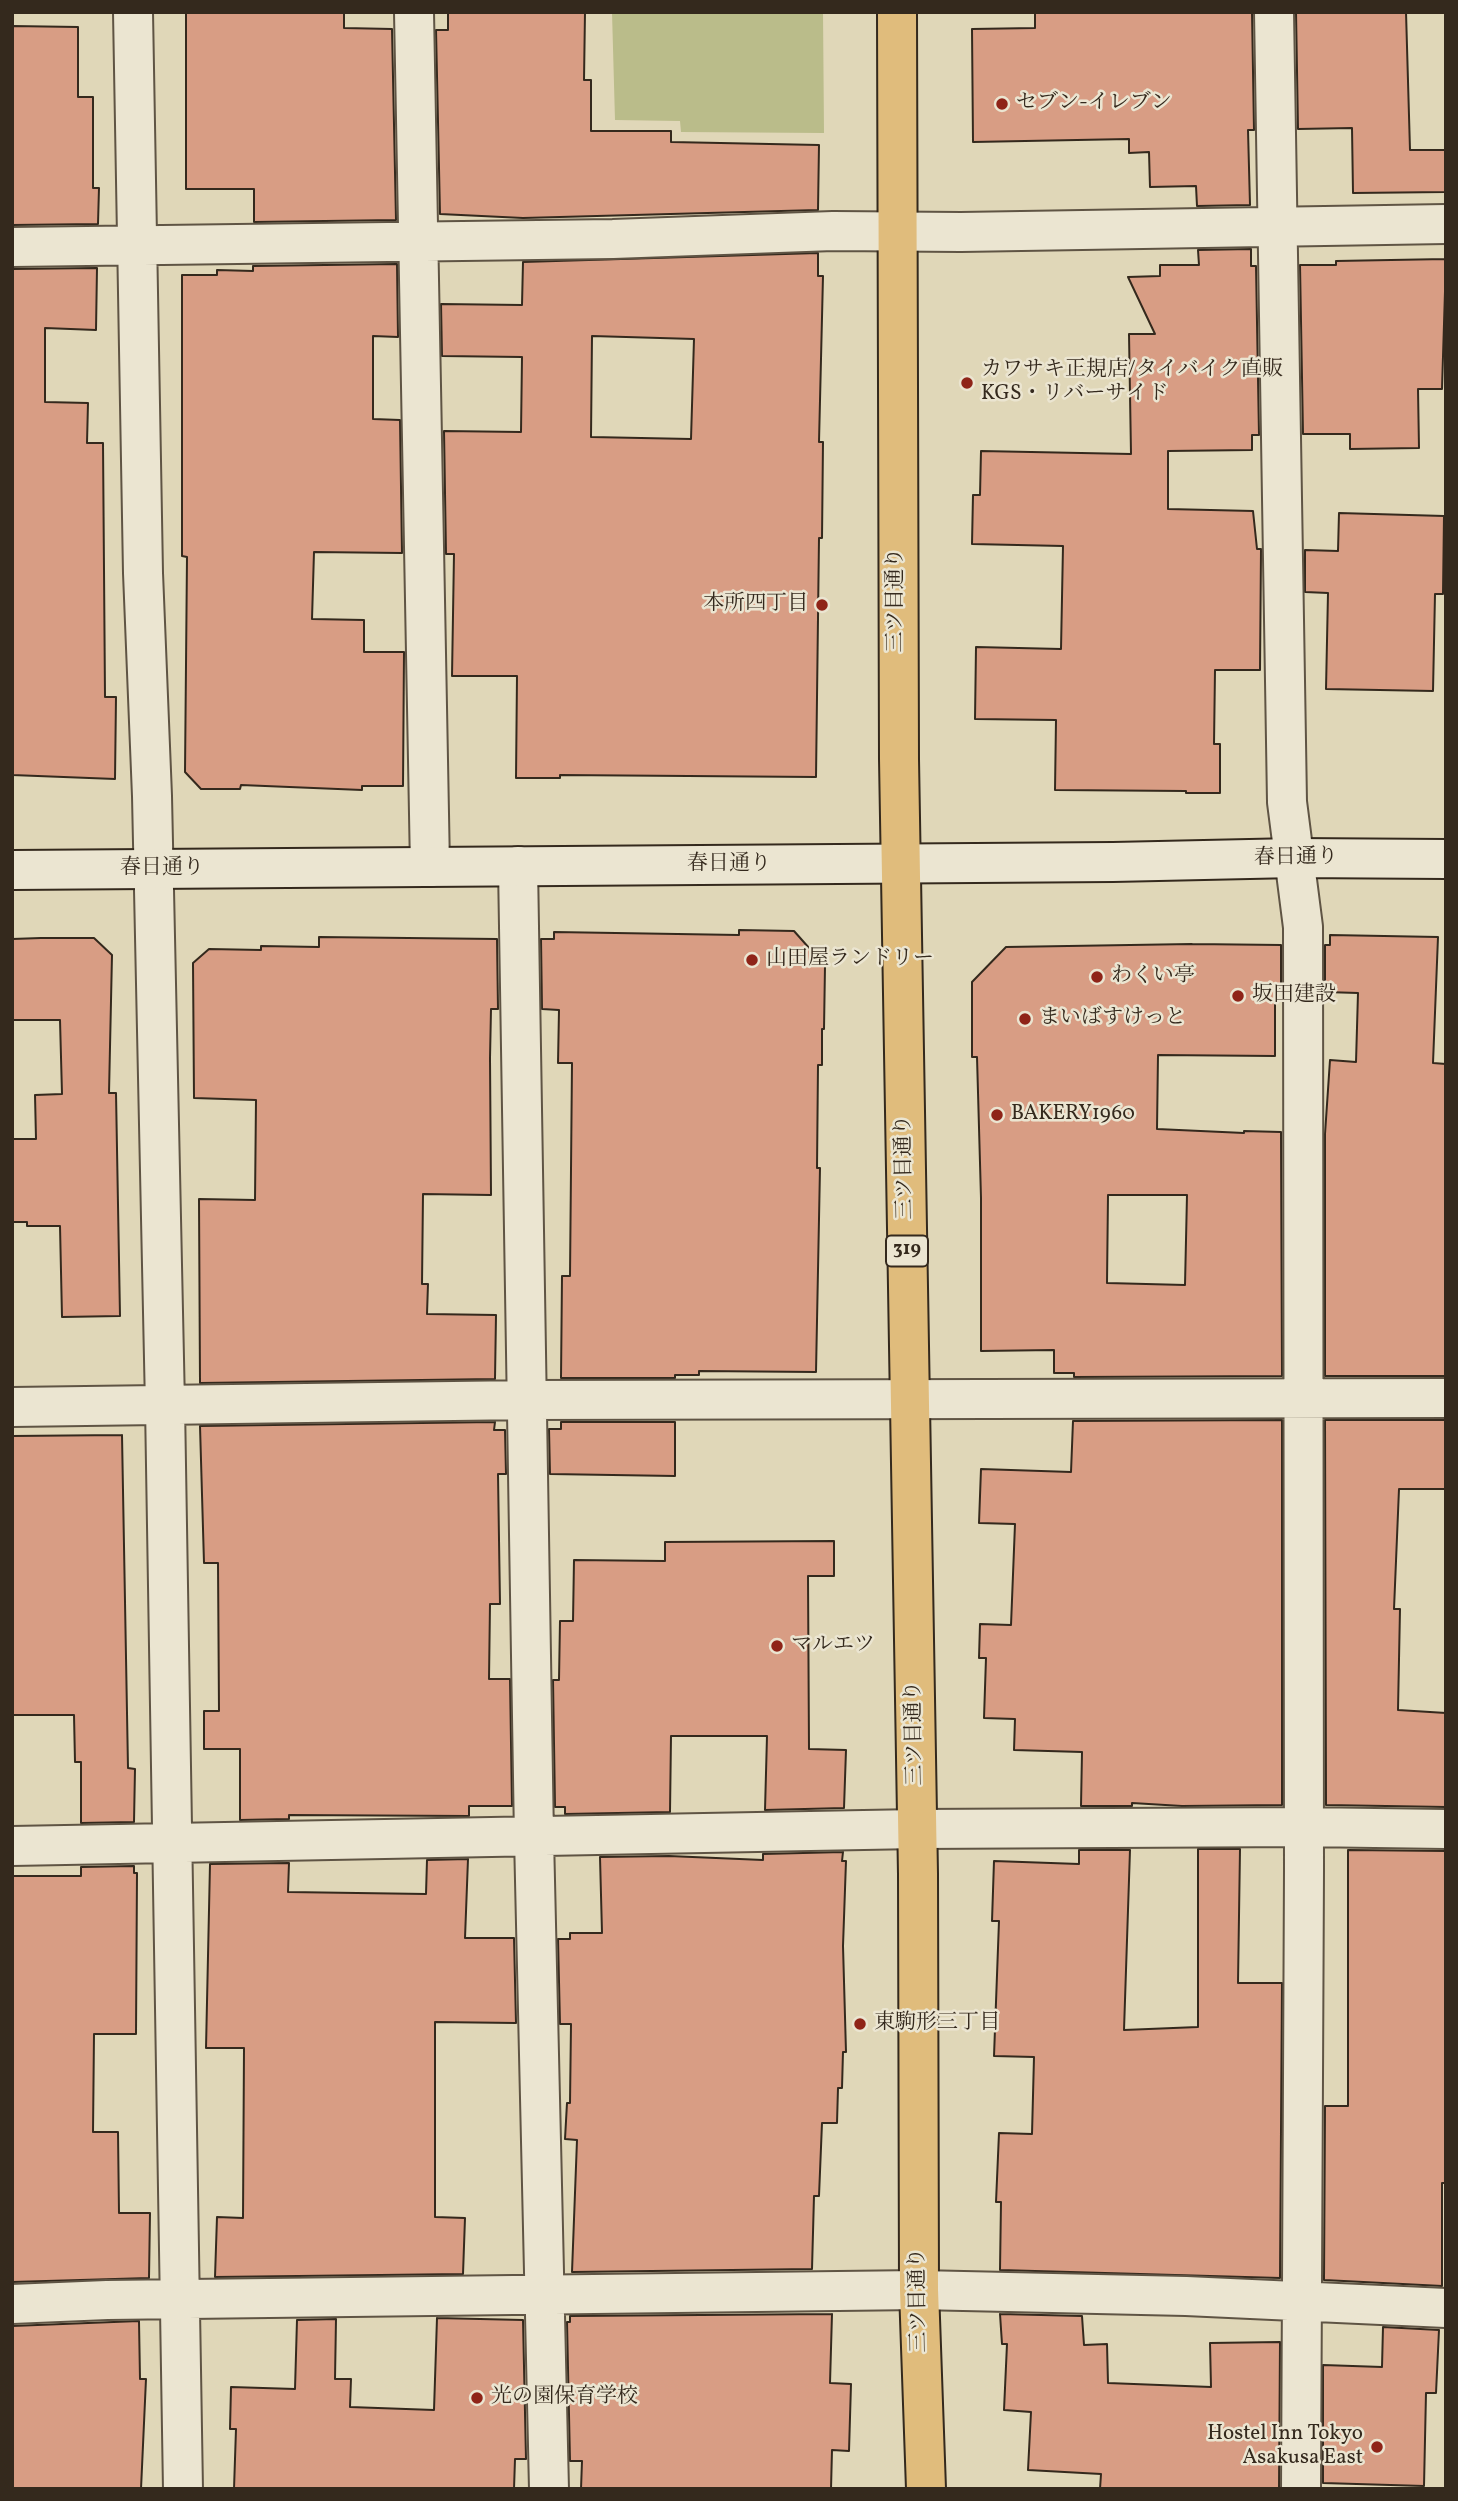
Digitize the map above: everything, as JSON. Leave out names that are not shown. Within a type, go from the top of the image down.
[{"type":"main road","name":"三ツ目通り","points":[[897,12],[897,560],[917,1829],[919,2290],[926,2489]]},
{"type":"street","points":[[133,12],[143,573],[153,869],[173,1793],[183,2489]]},
{"type":"street","points":[[414,12],[430,867]]},
{"type":"street","points":[[1274,12],[1287,802],[1303,927],[1304,1827],[1301,2489]]},
{"type":"street","points":[[12,247],[613,239],[834,231],[898,233],[1446,224]]},
{"type":"street","name":"春日通り","points":[[12,870],[1295,858],[1446,859]]},
{"type":"street","points":[[518,866],[534,1837],[549,2489]]},
{"type":"street","points":[[12,1407],[527,1400],[1446,1398]]},
{"type":"street","points":[[12,1846],[917,1829],[1446,1829]]},
{"type":"street","points":[[12,2304],[179,2299],[919,2290],[1446,2308]]},
{"type":"green space","points":[[612,12],[823,12],[824,133],[681,132],[680,121],[615,120]]},
{"type":"building","points":[[186,12],[344,12],[344,28],[392,29],[396,220],[254,222],[254,189],[186,189]]},
{"type":"building","points":[[448,12],[585,12],[584,80],[591,80],[591,131],[671,131],[671,142],[819,145],[818,210],[523,218],[440,214],[436,30],[448,30]]},
{"type":"building","points":[[1035,12],[1252,12],[1254,130],[1248,130],[1250,205],[1197,206],[1196,186],[1150,187],[1149,152],[1129,153],[1129,139],[973,142],[972,29],[1035,28]]},
{"type":"building","points":[[1296,12],[1406,12],[1410,150],[1446,150],[1446,192],[1353,193],[1352,128],[1298,129]]},
{"type":"building","points":[[12,26],[78,27],[78,97],[93,97],[93,188],[99,188],[98,224],[12,225]]},
{"type":"building","points":[[1251,249],[1251,266],[1256,266],[1259,435],[1252,435],[1252,450],[1168,451],[1168,509],[1253,511],[1257,549],[1261,549],[1260,670],[1215,670],[1214,744],[1220,744],[1220,793],[1055,790],[1056,720],[975,719],[976,647],[1061,649],[1063,546],[972,544],[973,495],[980,495],[981,451],[1131,454],[1129,334],[1155,334],[1128,277],[1160,276],[1160,265],[1199,265],[1198,250]]},
{"type":"building","points":[[818,253],[818,276],[823,276],[819,442],[823,442],[816,777],[560,775],[560,778],[516,778],[517,676],[452,676],[454,554],[446,554],[444,431],[521,432],[522,357],[442,356],[441,304],[522,305],[523,262]],"holes":[[[592,336],[694,339],[691,439],[591,437]]]},
{"type":"building","points":[[1446,259],[1442,389],[1418,389],[1419,448],[1350,449],[1350,434],[1303,434],[1300,265],[1336,265],[1336,261]]},
{"type":"building","points":[[397,264],[398,337],[373,336],[373,419],[400,420],[402,553],[314,552],[312,619],[364,620],[364,652],[404,652],[403,786],[362,786],[362,790],[241,785],[240,789],[201,789],[185,772],[187,557],[182,556],[182,275],[217,275],[217,270],[253,271],[253,266]]},
{"type":"building","points":[[97,268],[96,330],[45,328],[45,402],[88,403],[87,443],[103,443],[105,697],[116,697],[115,779],[12,775],[12,269]]},
{"type":"building","points":[[1339,513],[1444,516],[1443,594],[1435,594],[1433,691],[1326,689],[1328,593],[1305,592],[1305,550],[1338,551]]},
{"type":"building","points":[[739,930],[794,931],[825,966],[822,1065],[818,1065],[817,1168],[820,1168],[816,1372],[699,1371],[699,1375],[675,1375],[675,1378],[561,1378],[562,1276],[570,1276],[572,1063],[558,1063],[559,1010],[542,1009],[541,939],[554,939],[554,932],[739,935]]},
{"type":"building","points":[[1330,935],[1438,937],[1433,1063],[1446,1064],[1446,1376],[1325,1376],[1325,1134],[1330,1060],[1356,1062],[1358,993],[1325,992],[1325,945],[1330,945]]},
{"type":"building","points":[[319,937],[497,939],[498,1009],[491,1009],[491,1195],[423,1194],[422,1284],[428,1284],[427,1314],[496,1315],[495,1379],[200,1383],[199,1199],[255,1200],[256,1100],[194,1098],[193,963],[209,949],[319,947]]},
{"type":"building","points":[[94,938],[112,955],[109,1093],[116,1093],[120,1316],[62,1317],[60,1226],[27,1226],[27,1222],[12,1222],[12,1139],[36,1139],[35,1095],[62,1094],[60,1020],[12,1020],[12,939]]},
{"type":"building","points":[[1281,945],[1281,989],[1275,989],[1275,1056],[1158,1055],[1157,1129],[1281,1132],[1282,1376],[1074,1377],[1074,1373],[1054,1373],[1054,1350],[981,1351],[981,1198],[977,1057],[972,1057],[972,982],[1006,947]],"holes":[[[1108,1195],[1187,1195],[1185,1285],[1107,1283]]]},
{"type":"building","points":[[1282,1420],[1282,1805],[1182,1806],[1132,1803],[1132,1806],[1081,1806],[1082,1752],[1014,1750],[1015,1719],[984,1718],[986,1658],[979,1658],[980,1624],[1011,1625],[1015,1524],[979,1523],[981,1469],[1071,1472],[1073,1421]]},
{"type":"building","points":[[1325,1420],[1446,1420],[1446,1489],[1399,1489],[1394,1609],[1400,1609],[1398,1710],[1446,1713],[1446,1807],[1326,1805]]},
{"type":"building","points":[[495,1422],[494,1430],[505,1430],[506,1474],[498,1474],[500,1604],[490,1604],[489,1679],[510,1679],[512,1806],[469,1806],[469,1816],[289,1815],[289,1819],[240,1820],[240,1749],[204,1749],[204,1711],[219,1711],[218,1563],[204,1563],[200,1426]]},
{"type":"building","points":[[561,1422],[675,1422],[675,1476],[550,1474],[549,1429],[561,1429]]},
{"type":"building","points":[[122,1435],[128,1768],[135,1769],[134,1822],[81,1823],[81,1762],[75,1762],[74,1715],[12,1715],[12,1436]]},
{"type":"building","points":[[834,1541],[834,1576],[808,1576],[809,1749],[846,1750],[844,1808],[765,1810],[767,1736],[671,1736],[670,1812],[565,1814],[565,1807],[555,1807],[553,1680],[559,1680],[560,1621],[573,1621],[574,1560],[665,1561],[665,1542]]},
{"type":"building","points":[[1198,1849],[1240,1849],[1238,1983],[1282,1983],[1280,2278],[1000,2270],[1001,2202],[996,2202],[999,2133],[1032,2134],[1034,2057],[994,2056],[999,1921],[992,1921],[994,1861],[1079,1864],[1079,1850],[1130,1850],[1124,2030],[1198,2027]]},
{"type":"building","points":[[1348,1850],[1446,1851],[1446,2183],[1442,2183],[1442,2286],[1324,2280],[1325,2106],[1348,2106]]},
{"type":"building","points":[[843,1852],[842,1861],[846,1861],[843,1946],[846,2052],[843,2052],[842,2088],[838,2088],[837,2123],[822,2123],[819,2196],[814,2196],[812,2269],[572,2272],[577,2140],[565,2139],[567,2103],[570,2103],[571,2024],[560,2024],[558,1939],[570,1939],[570,1933],[602,1933],[600,1857],[669,1856],[763,1860],[763,1854]]},
{"type":"building","points":[[468,1859],[465,1938],[514,1938],[516,2023],[435,2022],[435,2217],[465,2218],[463,2274],[215,2277],[217,2217],[243,2218],[244,2048],[206,2048],[210,1864],[289,1863],[288,1892],[426,1894],[427,1860]]},
{"type":"building","points":[[134,1866],[134,1873],[137,1873],[136,2034],[94,2034],[93,2132],[118,2132],[119,2213],[150,2213],[149,2278],[12,2282],[12,1876],[81,1876],[81,1867]]},
{"type":"building","points":[[832,2314],[830,2383],[851,2384],[849,2451],[832,2450],[831,2489],[581,2489],[582,2461],[570,2461],[567,2322],[570,2322],[570,2316]]},
{"type":"building","points":[[1000,2314],[1082,2316],[1084,2345],[1107,2344],[1108,2383],[1211,2387],[1210,2343],[1280,2342],[1279,2489],[1100,2489],[1101,2474],[1028,2470],[1031,2412],[1004,2410],[1007,2344],[1002,2344]]},
{"type":"building","points":[[437,2318],[523,2320],[526,2459],[515,2459],[514,2489],[234,2489],[236,2429],[230,2429],[231,2387],[295,2389],[297,2320],[336,2319],[335,2379],[351,2379],[350,2407],[434,2410]]},
{"type":"building","points":[[139,2321],[140,2379],[146,2379],[141,2489],[12,2489],[12,2326]]},
{"type":"building","points":[[1383,2327],[1439,2330],[1436,2393],[1426,2393],[1424,2486],[1323,2483],[1323,2365],[1382,2367]]},
{"type":"place","name":"セブン-イレブン","points":[[1002,104]]},
{"type":"place","name":"カワサキ正規店/タイバイク直販 KGS・リバーサイド","points":[[967,383]]},
{"type":"place","name":"本所四丁目","points":[[822,605]]},
{"type":"place","name":"山田屋ランドリー","points":[[752,960]]},
{"type":"place","name":"わくい亭","points":[[1097,977]]},
{"type":"place","name":"坂田建設","points":[[1238,996]]},
{"type":"place","name":"まいばすけっと","points":[[1025,1019]]},
{"type":"place","name":"BAKERY1960","points":[[997,1115]]},
{"type":"place","name":"マルエツ","points":[[777,1646]]},
{"type":"place","name":"東駒形三丁目","points":[[860,2024]]},
{"type":"place","name":"光の園保育学校","points":[[477,2398]]},
{"type":"place","name":"Hostel Inn Tokyo Asakusa East","points":[[1377,2447]]}]
